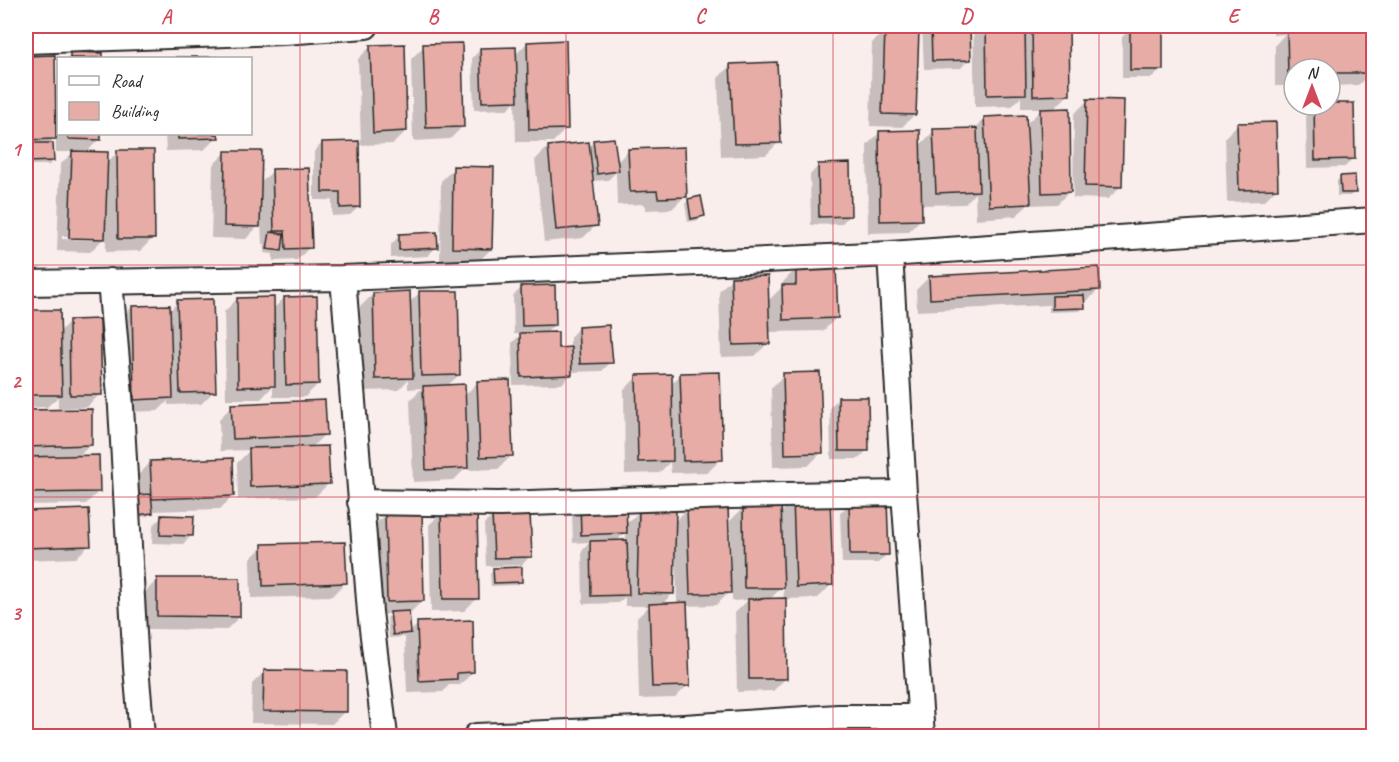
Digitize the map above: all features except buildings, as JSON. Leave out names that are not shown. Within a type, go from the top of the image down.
[{"type":"street","points":[[26,42],[284,32],[366,26]]},
{"type":"street","points":[[26,283],[343,279],[890,254],[1374,220]]},
{"type":"street","points":[[476,736],[684,732],[838,717],[921,727],[890,254]]},
{"type":"street","points":[[343,279],[370,612],[386,736]]},
{"type":"street","points":[[110,281],[121,407],[142,736]]},
{"type":"street","points":[[360,502],[499,504],[720,496],[904,493]]}]
